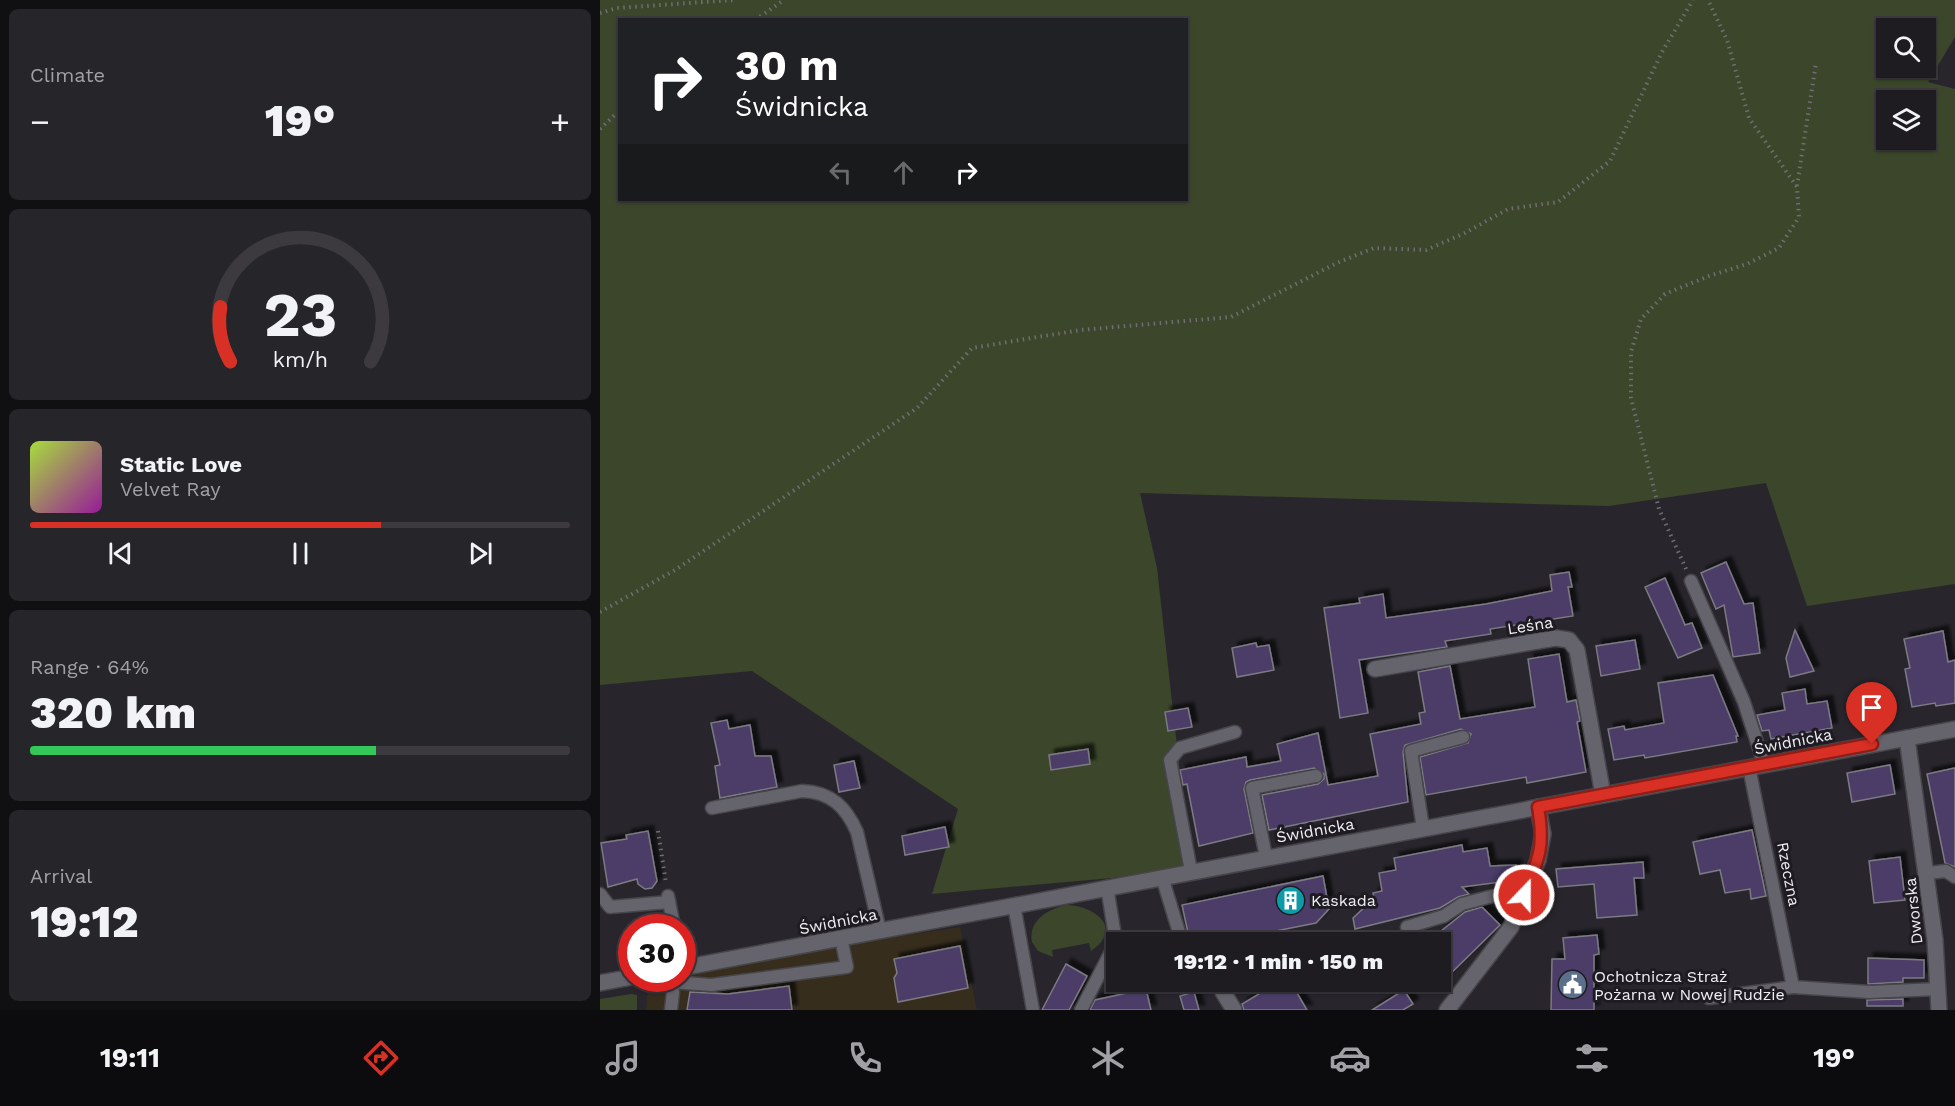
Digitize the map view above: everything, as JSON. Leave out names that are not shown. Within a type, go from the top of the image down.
[{"type":"street","name":"Leśna","points":[[1375,669],[1556,638],[1569,640],[1577,650],[1603,795]]},
{"type":"street","name":"Świdnicka","points":[[696,965],[1955,729]]},
{"type":"street","name":"Dworska","points":[[1907,738],[1928,873],[1939,1010]]},
{"type":"street","points":[[1447,1010],[1511,927],[1538,860],[1543,834],[1538,807]]},
{"type":"street","points":[[600,983],[618,980]]},
{"type":"street","points":[[1223,992],[1234,1010]]},
{"type":"lane","name":"Rzeczna","points":[[1691,581],[1744,702],[1793,987]]},
{"type":"lane","points":[[1191,871],[1170,760],[1180,748],[1235,732]]},
{"type":"lane","points":[[1423,828],[1411,751],[1463,737]]},
{"type":"lane","points":[[1266,857],[1252,788],[1316,776]]},
{"type":"lane","points":[[712,808],[802,791],[817,791],[831,797],[847,812],[857,832],[880,931]]},
{"type":"lane","points":[[1928,873],[1946,871],[1955,877]]},
{"type":"lane","points":[[1162,877],[1179,932]]},
{"type":"lane","points":[[1107,887],[1114,932]]},
{"type":"lane","points":[[600,894],[610,907],[668,899],[671,914]]},
{"type":"lane","points":[[1407,927],[1444,916],[1462,904],[1492,896],[1524,895]]},
{"type":"lane","points":[[1014,905],[1033,1010]]},
{"type":"lane","points":[[696,983],[711,985],[847,967],[841,938]]},
{"type":"lane","points":[[1081,1010],[1106,961]]},
{"type":"lane","points":[[1709,998],[1793,987],[1869,992],[1938,989]]},
{"type":"lane","points":[[671,992],[671,1010]]},
{"type":"path","points":[[600,13],[617,8],[733,0]]},
{"type":"path","points":[[757,18],[784,0]]},
{"type":"path","points":[[600,612],[675,570],[917,408],[972,348],[1080,330],[1231,317],[1337,263],[1374,248],[1426,250],[1465,233],[1508,209],[1558,202],[1610,160],[1662,52],[1693,0]]},
{"type":"path","points":[[1708,0],[1727,40],[1749,118],[1797,187]]},
{"type":"path","points":[[1691,581],[1659,509],[1631,398],[1631,352],[1641,319],[1665,294],[1747,264],[1779,248],[1799,217],[1797,187],[1816,63]]},
{"type":"path","points":[[600,129],[618,112]]},
{"type":"path","points":[[658,831],[668,899]]},
{"type":"shaded area","points":[[960,927],[977,1010],[646,1010],[648,992],[696,992],[696,967]]},
{"type":"green space","points":[[600,0],[1955,0],[1955,37],[1936,69],[1936,18],[1876,18],[1876,78],[1930,78],[1928,82],[1955,89],[1955,584],[1807,606],[1766,483],[1609,506],[1140,493],[1157,568],[1191,871],[932,894],[958,809],[752,671],[600,685]]},
{"type":"green space","points":[[1065,905],[1076,906],[1095,913],[1102,919],[1105,934],[1101,942],[1091,951],[1089,943],[1052,950],[1053,957],[1038,951],[1032,942],[1033,928],[1046,913]]},
{"type":"green space","points":[[637,995],[637,1010],[600,1010],[600,999]]},
{"type":"building","points":[[1726,562],[1744,604],[1753,603],[1760,653],[1733,657],[1724,605],[1716,609],[1701,573]]},
{"type":"building","points":[[1569,572],[1572,587],[1568,587],[1573,616],[1490,629],[1491,634],[1445,641],[1447,647],[1359,660],[1368,713],[1340,718],[1324,608],[1360,603],[1359,598],[1383,594],[1386,618],[1486,604],[1552,591],[1550,575]]},
{"type":"building","points":[[1665,578],[1685,625],[1692,623],[1702,648],[1678,658],[1645,587]]},
{"type":"building","points":[[1795,630],[1814,671],[1790,677],[1786,658]]},
{"type":"building","points":[[1943,631],[1948,662],[1955,660],[1955,703],[1936,706],[1935,703],[1912,707],[1905,669],[1910,668],[1904,639]]},
{"type":"building","points":[[1635,640],[1640,669],[1601,676],[1596,646]]},
{"type":"building","points":[[1256,643],[1257,647],[1269,645],[1274,670],[1237,677],[1232,648]]},
{"type":"building","points":[[1559,654],[1567,702],[1576,700],[1580,721],[1577,722],[1586,772],[1527,783],[1526,777],[1426,795],[1420,757],[1468,743],[1471,734],[1461,729],[1405,745],[1403,752],[1408,802],[1269,830],[1262,795],[1318,784],[1324,779],[1324,774],[1314,768],[1250,780],[1246,782],[1244,789],[1253,833],[1199,846],[1187,784],[1183,785],[1180,770],[1246,757],[1247,767],[1281,761],[1277,744],[1318,733],[1328,785],[1378,776],[1370,734],[1421,724],[1419,713],[1425,712],[1418,672],[1450,666],[1460,719],[1535,707],[1528,659]]},
{"type":"building","points":[[1713,675],[1738,736],[1736,736],[1737,742],[1645,758],[1644,755],[1614,760],[1608,729],[1624,726],[1625,730],[1664,723],[1658,683]]},
{"type":"building","points":[[1805,689],[1807,704],[1827,701],[1832,728],[1771,739],[1769,730],[1762,731],[1757,715],[1785,710],[1782,693]]},
{"type":"building","points":[[1188,708],[1192,727],[1168,731],[1165,712]]},
{"type":"building","points":[[727,720],[729,729],[750,725],[755,756],[771,756],[777,787],[720,798],[715,766],[720,765],[711,723]]},
{"type":"building","points":[[1088,749],[1090,764],[1051,770],[1049,755]]},
{"type":"building","points":[[854,761],[860,788],[839,792],[834,765]]},
{"type":"building","points":[[1890,765],[1895,794],[1852,802],[1847,773]]},
{"type":"building","points":[[1955,768],[1955,867],[1945,863],[1927,774]]},
{"type":"building","points":[[945,827],[949,847],[905,855],[902,836]]},
{"type":"building","points":[[1752,830],[1766,896],[1751,899],[1750,889],[1725,893],[1720,870],[1700,874],[1693,842]]},
{"type":"building","points":[[648,831],[657,881],[652,888],[645,889],[638,884],[637,879],[608,887],[601,843],[627,839],[626,835]]},
{"type":"building","points":[[1462,845],[1463,852],[1487,848],[1490,866],[1516,865],[1516,880],[1462,887],[1469,894],[1458,897],[1440,908],[1355,929],[1353,918],[1367,905],[1375,903],[1373,893],[1382,891],[1379,873],[1396,870],[1394,858]]},
{"type":"building","points":[[1900,857],[1905,900],[1874,903],[1869,861]]},
{"type":"building","points":[[1643,862],[1644,878],[1634,878],[1637,915],[1597,918],[1594,884],[1558,887],[1556,869]]},
{"type":"building","points":[[1323,876],[1329,909],[1316,923],[1271,932],[1188,932],[1182,905]]},
{"type":"building","points":[[1482,907],[1500,925],[1451,973],[1451,932],[1441,931],[1465,912]]},
{"type":"building","name":"Ochotnicza Straż Pożarna w Nowej Rudzie","points":[[1597,935],[1599,954],[1594,955],[1594,1010],[1551,1010],[1552,959],[1565,959],[1563,938]]},
{"type":"building","points":[[960,946],[968,988],[898,1002],[894,959]]},
{"type":"building","points":[[1868,958],[1924,960],[1924,978],[1903,978],[1903,982],[1868,984]]},
{"type":"building","points":[[1066,964],[1087,976],[1069,1010],[1042,1010]]},
{"type":"building","points":[[789,986],[792,1010],[687,1010],[690,992],[728,994]]},
{"type":"building","points":[[1132,992],[1147,992],[1151,1010],[1090,1010],[1095,1000]]},
{"type":"building","points":[[1194,992],[1199,1010],[1184,1010],[1180,996]]},
{"type":"building","points":[[1262,992],[1296,992],[1307,1010],[1244,1010],[1242,1004]]},
{"type":"building","points":[[1401,992],[1405,992],[1413,1004],[1403,1010],[1372,1010]]},
{"type":"building","points":[[1903,999],[1903,1006],[1867,1006],[1867,1000]]},
{"type":"place","name":"Kaskada","points":[[1290,900]]},
{"type":"place","name":"Ochotnicza Straż Pożarna w Nowej Rudzie","points":[[1573,985]]},
{"type":"route","points":[[1524,895],[1538,860],[1543,834],[1538,807],[1872,744]]}]
